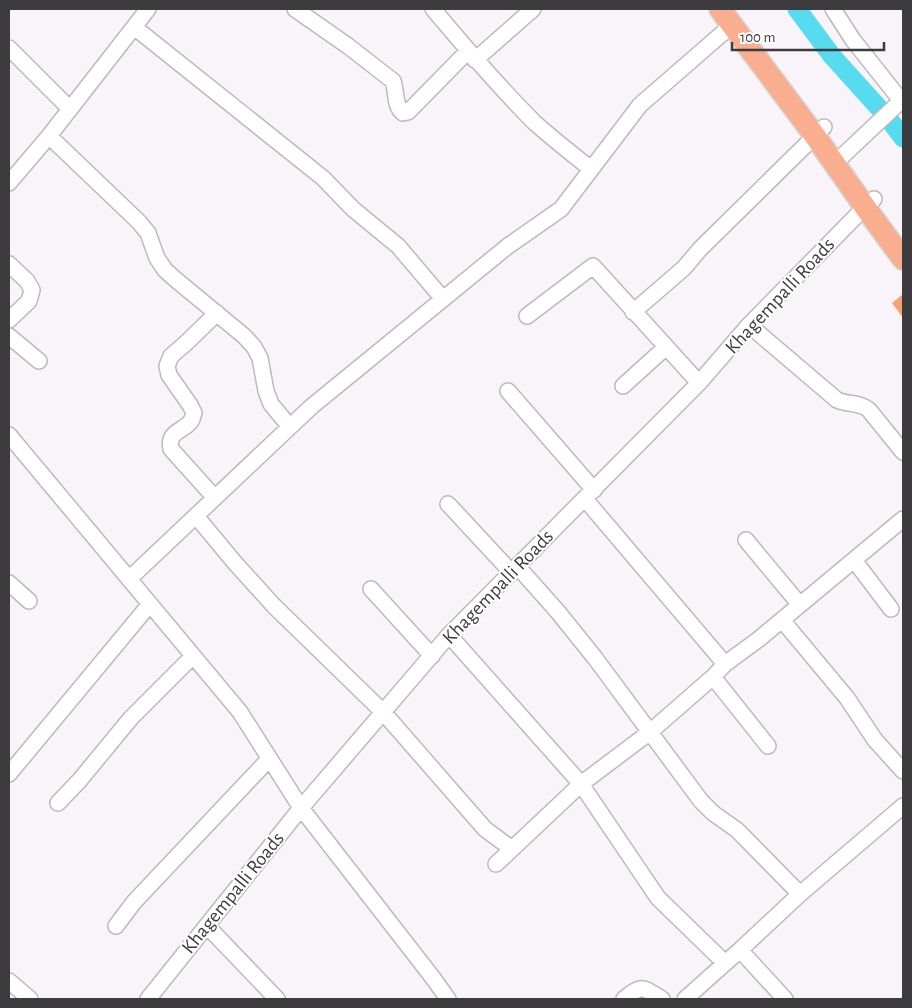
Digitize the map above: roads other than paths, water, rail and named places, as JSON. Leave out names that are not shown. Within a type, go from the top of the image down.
[{"type":"highway","points":[[729,14],[820,131],[870,203],[903,259]]},
{"type":"highway","points":[[870,203],[903,240]]},
{"type":"street","points":[[9,183],[49,136],[148,9]]},
{"type":"street","points":[[295,9],[348,46],[393,81],[396,103],[399,110],[403,113],[408,112],[472,55],[533,9]]},
{"type":"street","points":[[433,9],[472,55],[534,121],[549,136],[591,170]]},
{"type":"street","points":[[833,9],[853,40],[903,101],[839,159]]},
{"type":"street","points":[[129,579],[311,407],[508,246],[561,209],[640,105],[729,14]]},
{"type":"street","points":[[134,28],[323,178],[353,209],[398,246],[444,299]]},
{"type":"street","points":[[9,48],[70,109]]},
{"type":"street","points":[[634,312],[684,268],[700,249],[820,131]]},
{"type":"street","points":[[49,136],[148,232],[157,258],[165,270],[244,336],[254,347],[260,358],[266,391],[272,404],[290,427]]},
{"type":"street","name":"Khagempalli Roads","points":[[148,999],[301,808],[449,635],[699,383],[749,325],[870,203]]},
{"type":"street","points":[[9,264],[27,282],[32,290],[29,301],[9,320]]},
{"type":"street","points":[[527,316],[593,266],[699,383]]},
{"type":"street","points":[[215,498],[171,449],[169,442],[173,435],[191,421],[194,412],[169,376],[167,366],[171,356],[217,313]]},
{"type":"street","points":[[749,325],[838,400],[844,403],[865,406],[903,452]]},
{"type":"street","points":[[9,336],[39,361]]},
{"type":"street","points":[[623,386],[666,347]]},
{"type":"street","points":[[508,391],[725,664]]},
{"type":"street","points":[[9,434],[240,712],[301,808],[448,999]]},
{"type":"street","points":[[448,504],[558,612],[707,807],[737,830],[800,894]]},
{"type":"street","points":[[196,516],[274,606],[383,713],[485,829],[512,849]]},
{"type":"street","points":[[496,864],[581,784],[650,732],[713,677],[725,664],[759,639],[903,519]]},
{"type":"street","points":[[746,540],[800,605]]},
{"type":"street","points":[[854,560],[890,609]]},
{"type":"street","points":[[9,582],[29,601]]},
{"type":"street","points":[[371,589],[432,656]]},
{"type":"street","points":[[9,774],[150,604]]},
{"type":"street","points":[[782,620],[846,698],[874,740],[903,771]]},
{"type":"street","points":[[449,635],[581,784],[658,898],[725,963]]},
{"type":"street","points":[[58,803],[80,781],[130,718],[193,656]]},
{"type":"street","points":[[713,677],[768,746]]},
{"type":"street","points":[[116,926],[134,902],[269,759]]},
{"type":"street","points":[[685,999],[800,894],[903,806]]},
{"type":"street","points":[[207,926],[277,999]]},
{"type":"street","points":[[740,950],[785,999]]},
{"type":"street","points":[[9,981],[30,999]]},
{"type":"street","points":[[624,999],[637,989],[644,988],[662,999]]},
{"type":"waterway","points":[[797,9],[832,56],[888,118],[903,138]]}]
